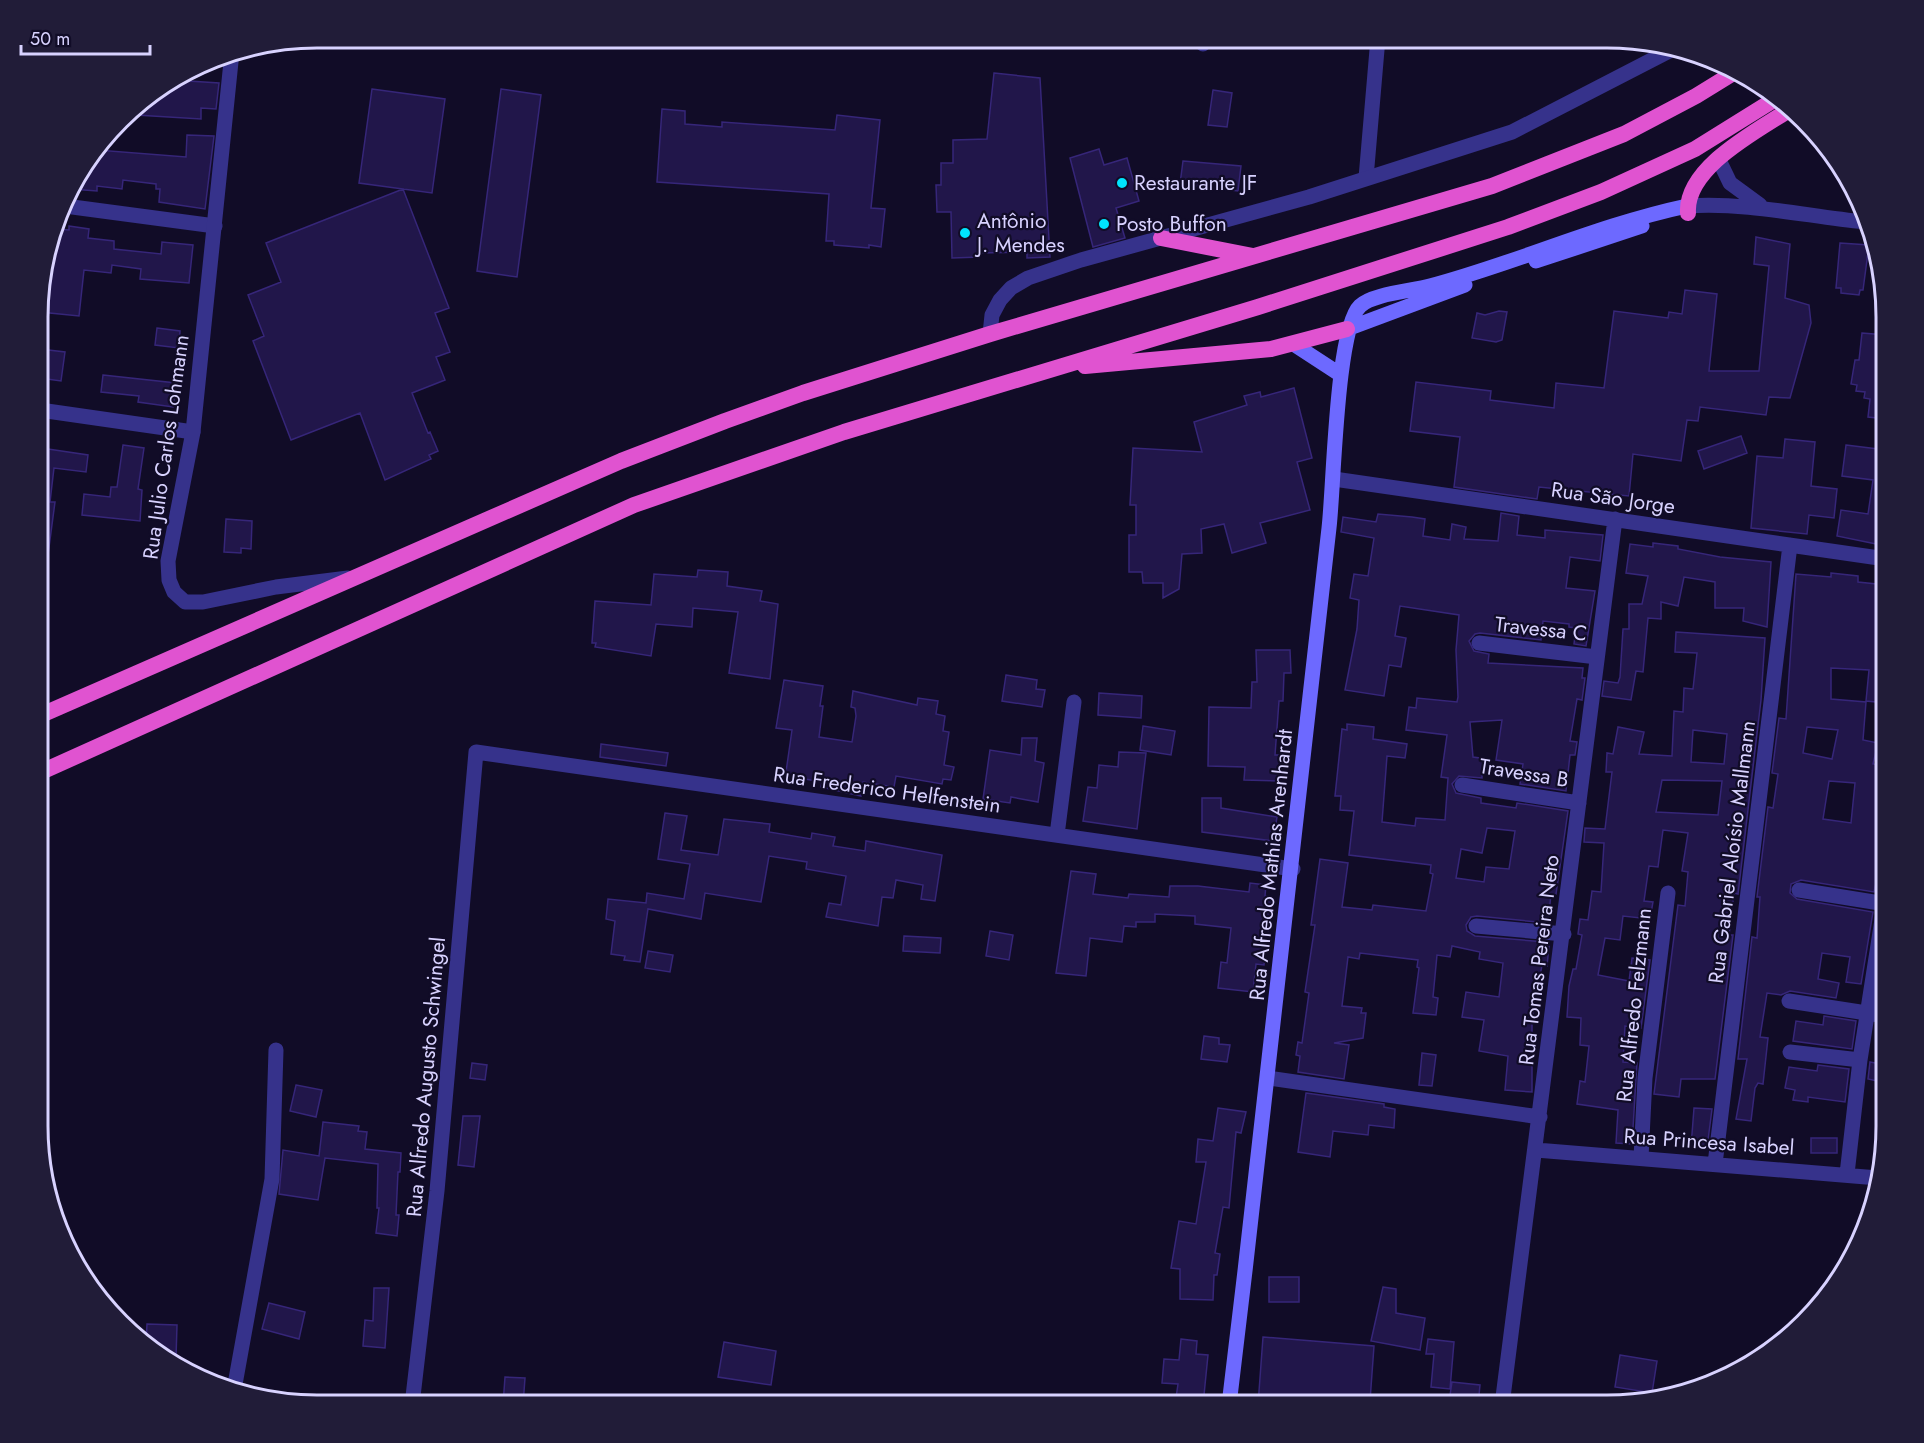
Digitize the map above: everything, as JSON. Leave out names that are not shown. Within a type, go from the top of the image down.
[{"type":"highway","points":[[48,712],[621,461],[715,425],[802,393],[990,334],[1492,186],[1624,134],[1727,77]]},
{"type":"highway","points":[[48,769],[634,505],[844,432],[1258,307],[1518,224],[1601,192],[1695,149],[1769,103]]},
{"type":"highway","points":[[1687,210],[1702,174],[1718,158],[1783,114]]},
{"type":"highway","points":[[1161,238],[1257,257]]},
{"type":"highway","points":[[1049,369],[1249,352],[1295,345],[1347,329]]},
{"type":"main road","points":[[1347,329],[1504,271],[1687,210]]},
{"type":"main road","name":"Rua Alfredo Mathias Arenhardt","points":[[1230,1395],[1293,869],[1334,479],[1341,375],[1347,329]]},
{"type":"main road","points":[[1295,345],[1341,375]]},
{"type":"street","points":[[1366,178],[1377,48]]},
{"type":"street","points":[[990,334],[992,315],[1000,300],[1011,288],[1028,278],[1082,260],[1366,178],[1512,132],[1663,54]]},
{"type":"street","name":"Rua Julio Carlos Lohmann","points":[[231,62],[193,432],[168,561],[169,580],[174,592],[185,602],[203,602],[276,586],[354,578]]},
{"type":"street","points":[[1718,158],[1730,183],[1752,202],[1765,208]]},
{"type":"street","points":[[1687,210],[1724,205],[1765,208],[1790,214]]},
{"type":"street","points":[[72,207],[215,226]]},
{"type":"street","points":[[1687,210],[1790,214],[1858,221]]},
{"type":"street","points":[[48,411],[193,432]]},
{"type":"street","name":"Rua São Jorge","points":[[1334,479],[1876,558]]},
{"type":"street","name":"Rua Tomas Pereira Neto","points":[[1503,1395],[1564,934],[1615,519]]},
{"type":"street","name":"Rua Gabriel Aloísio Mallmann","points":[[1715,1164],[1790,545]]},
{"type":"street","name":"Travessa C","points":[[1479,643],[1597,657]]},
{"type":"street","points":[[1057,835],[1074,702]]},
{"type":"street","name":"Rua Frederico Helfenstein","points":[[476,752],[1293,869]]},
{"type":"street","name":"Rua Alfredo Augusto Schwingel","points":[[413,1395],[437,1191],[476,752]]},
{"type":"street","name":"Travessa B","points":[[1462,785],[1579,803]]},
{"type":"street","points":[[1799,890],[1876,900]]},
{"type":"street","name":"Rua Alfredo Felzmann","points":[[1641,1158],[1645,1078],[1668,893]]},
{"type":"street","points":[[1476,926],[1564,934]]},
{"type":"street","points":[[1847,1174],[1860,1060],[1876,963]]},
{"type":"street","points":[[1789,1001],[1876,1014]]},
{"type":"street","points":[[235,1382],[272,1179],[276,1050]]},
{"type":"street","points":[[1790,1052],[1860,1060]]},
{"type":"street","points":[[1268,1077],[1540,1117]]},
{"type":"street","name":"Rua Princesa Isabel","points":[[1536,1150],[1871,1177]]},
{"type":"building","points":[[994,73],[1040,78],[1050,257],[1027,258],[1027,252],[979,253],[980,257],[952,258],[951,212],[937,212],[936,185],[941,185],[941,163],[953,163],[953,140],[987,139]]},
{"type":"building","points":[[189,81],[219,83],[216,109],[201,108],[201,119],[140,115],[168,93]]},
{"type":"building","points":[[372,89],[445,99],[432,193],[359,183]]},
{"type":"building","points":[[501,89],[541,95],[517,277],[477,271]]},
{"type":"building","points":[[1213,90],[1232,93],[1227,127],[1208,125]]},
{"type":"building","points":[[662,109],[685,111],[685,124],[722,127],[722,122],[835,130],[837,115],[880,120],[871,208],[885,209],[881,247],[834,245],[834,241],[826,241],[829,194],[657,182]]},
{"type":"building","points":[[187,135],[214,136],[205,209],[159,202],[160,189],[156,189],[156,184],[123,180],[122,189],[97,186],[97,191],[80,190],[106,151],[186,157]]},
{"type":"building","points":[[1099,149],[1104,165],[1127,158],[1139,201],[1116,208],[1125,238],[1093,247],[1070,158]]},
{"type":"building","points":[[1183,161],[1241,166],[1238,191],[1180,184]]},
{"type":"building","points":[[403,189],[449,308],[435,313],[450,352],[436,357],[445,380],[412,393],[438,451],[429,455],[431,459],[385,480],[360,413],[291,440],[253,341],[264,336],[248,295],[281,282],[266,243]]},
{"type":"building","points":[[69,226],[89,229],[88,238],[114,241],[114,249],[161,254],[162,242],[193,245],[189,283],[140,279],[141,269],[112,265],[111,273],[84,270],[79,316],[48,313],[50,289],[57,248],[63,229],[69,230]]},
{"type":"building","points":[[1756,237],[1790,244],[1785,298],[1809,305],[1811,323],[1790,398],[1769,397],[1766,415],[1700,407],[1698,421],[1687,420],[1681,461],[1633,454],[1629,496],[1539,487],[1537,499],[1454,487],[1460,437],[1410,431],[1416,382],[1491,391],[1490,400],[1554,408],[1556,383],[1604,388],[1614,311],[1668,318],[1669,312],[1682,314],[1685,290],[1717,294],[1709,371],[1759,371],[1769,266],[1754,264]]},
{"type":"building","points":[[1840,243],[1866,245],[1868,252],[1863,290],[1860,290],[1859,295],[1841,293],[1841,288],[1836,288]]},
{"type":"building","points":[[1499,311],[1507,312],[1502,340],[1496,342],[1472,338],[1477,313],[1485,315]]},
{"type":"building","points":[[157,328],[180,331],[179,348],[155,345]]},
{"type":"building","points":[[1862,333],[1876,334],[1876,418],[1868,417],[1870,399],[1864,398],[1865,392],[1856,391],[1857,385],[1851,384],[1855,360],[1859,360]]},
{"type":"building","points":[[48,350],[65,352],[61,381],[48,379]]},
{"type":"building","points":[[103,375],[176,383],[173,407],[138,402],[139,396],[101,392]]},
{"type":"building","points":[[1294,388],[1312,458],[1297,462],[1310,510],[1260,523],[1266,543],[1232,553],[1224,524],[1201,529],[1202,553],[1182,554],[1179,589],[1163,598],[1163,583],[1143,583],[1142,572],[1129,572],[1129,535],[1136,535],[1136,505],[1130,505],[1133,448],[1202,452],[1194,422],[1247,405],[1244,396],[1260,392],[1261,397]]},
{"type":"building","points":[[1741,436],[1747,453],[1704,469],[1698,451]]},
{"type":"building","points":[[1785,439],[1815,442],[1811,486],[1837,489],[1834,518],[1809,515],[1807,534],[1751,528],[1757,456],[1783,458]]},
{"type":"building","points":[[123,445],[144,448],[138,489],[142,490],[140,521],[82,515],[84,494],[110,497],[111,487],[117,487]]},
{"type":"building","points":[[1846,445],[1876,449],[1876,544],[1837,536],[1841,510],[1868,514],[1873,480],[1842,476]]},
{"type":"building","points":[[48,449],[88,455],[86,472],[54,468],[50,502],[55,502],[48,555]]},
{"type":"building","points":[[1501,513],[1519,516],[1517,535],[1545,538],[1545,530],[1603,535],[1600,561],[1570,557],[1566,588],[1595,591],[1586,646],[1574,644],[1576,628],[1569,627],[1569,624],[1543,621],[1541,640],[1480,633],[1475,634],[1469,641],[1474,651],[1489,654],[1488,663],[1583,668],[1582,678],[1585,678],[1582,700],[1577,699],[1570,741],[1577,742],[1575,755],[1570,755],[1566,791],[1520,784],[1523,764],[1496,760],[1502,720],[1470,722],[1473,757],[1487,759],[1486,774],[1482,773],[1482,778],[1459,776],[1452,784],[1456,793],[1481,798],[1481,803],[1516,808],[1517,803],[1568,811],[1556,894],[1551,894],[1548,923],[1477,916],[1471,917],[1466,925],[1467,931],[1475,936],[1546,942],[1549,946],[1547,966],[1542,965],[1532,1020],[1532,1092],[1505,1090],[1508,1056],[1479,1051],[1484,1020],[1462,1017],[1466,992],[1499,997],[1503,963],[1479,959],[1480,952],[1452,946],[1450,957],[1437,955],[1433,997],[1438,998],[1436,1015],[1413,1013],[1418,960],[1360,953],[1359,959],[1348,957],[1342,1006],[1362,1008],[1361,1013],[1366,1013],[1363,1038],[1334,1043],[1349,1045],[1344,1079],[1298,1072],[1300,1056],[1296,1055],[1298,1042],[1302,1043],[1309,993],[1305,992],[1315,925],[1311,925],[1320,859],[1348,863],[1342,907],[1372,910],[1373,905],[1426,911],[1433,874],[1430,873],[1431,865],[1349,855],[1354,811],[1340,810],[1341,796],[1335,796],[1342,729],[1347,730],[1347,724],[1374,727],[1373,739],[1407,744],[1405,758],[1387,756],[1382,822],[1415,826],[1416,818],[1445,820],[1448,778],[1441,777],[1447,735],[1406,730],[1409,707],[1416,708],[1417,698],[1457,702],[1458,697],[1456,650],[1459,615],[1400,606],[1395,636],[1406,638],[1401,667],[1389,665],[1384,696],[1345,690],[1357,629],[1359,600],[1350,598],[1354,574],[1368,576],[1374,538],[1341,532],[1343,517],[1376,522],[1378,514],[1425,519],[1423,536],[1450,540],[1452,524],[1466,527],[1464,539],[1498,541]],"holes":[[[1487,828],[1515,831],[1509,869],[1486,867],[1484,882],[1456,878],[1461,849],[1482,853]]]},
{"type":"building","points":[[226,519],[252,521],[251,549],[241,548],[241,553],[224,552]]},
{"type":"building","points":[[1653,543],[1678,546],[1678,549],[1720,557],[1771,562],[1767,627],[1743,621],[1744,608],[1715,608],[1715,582],[1684,577],[1678,606],[1661,602],[1661,619],[1648,618],[1643,672],[1636,671],[1631,700],[1602,696],[1604,681],[1618,683],[1623,629],[1629,629],[1629,604],[1642,604],[1648,576],[1626,573],[1630,544],[1653,547]]},
{"type":"building","points":[[698,570],[728,572],[727,586],[762,591],[760,601],[778,604],[770,679],[729,673],[738,612],[693,608],[692,627],[656,624],[651,656],[595,647],[596,643],[592,643],[595,601],[651,605],[654,574],[697,577]]},
{"type":"building","points":[[1831,573],[1858,576],[1858,582],[1876,584],[1876,702],[1866,701],[1869,670],[1831,668],[1831,699],[1866,702],[1863,740],[1876,743],[1873,764],[1876,764],[1876,883],[1874,892],[1801,880],[1791,884],[1790,893],[1797,899],[1873,912],[1861,984],[1846,982],[1850,957],[1822,953],[1818,979],[1839,983],[1836,998],[1790,991],[1781,995],[1767,993],[1760,1037],[1768,1038],[1763,1084],[1758,1083],[1755,1088],[1751,1121],[1736,1119],[1747,1059],[1738,1059],[1752,937],[1757,938],[1760,897],[1757,897],[1768,807],[1773,808],[1778,774],[1772,773],[1779,718],[1786,719],[1796,574],[1831,577]],"holes":[[[1807,727],[1838,730],[1832,759],[1803,753]],[[1829,781],[1855,783],[1851,823],[1823,819]]]},
{"type":"building","points":[[1676,632],[1765,638],[1761,700],[1738,894],[1734,893],[1729,935],[1733,935],[1715,1079],[1681,1079],[1679,1097],[1654,1094],[1678,905],[1685,906],[1688,872],[1682,871],[1688,833],[1663,830],[1658,867],[1649,866],[1644,901],[1653,902],[1650,919],[1623,916],[1620,940],[1605,938],[1598,975],[1629,981],[1632,958],[1650,960],[1641,1028],[1625,1026],[1623,1062],[1637,1063],[1632,1144],[1616,1143],[1618,1110],[1577,1104],[1580,1081],[1585,1082],[1589,1046],[1580,1045],[1581,1018],[1567,1017],[1569,986],[1573,969],[1576,969],[1582,935],[1578,934],[1580,919],[1588,920],[1592,891],[1601,892],[1604,843],[1584,842],[1585,828],[1605,829],[1612,772],[1606,772],[1607,753],[1613,754],[1618,727],[1644,732],[1639,754],[1672,756],[1674,711],[1683,712],[1684,688],[1693,689],[1697,653],[1675,652]],"holes":[[[1693,730],[1727,734],[1724,764],[1691,762]],[[1662,780],[1722,781],[1718,815],[1656,812]]]},
{"type":"building","points":[[1256,650],[1290,650],[1291,673],[1284,673],[1283,701],[1279,701],[1275,755],[1281,755],[1280,781],[1244,780],[1245,767],[1208,766],[1209,707],[1251,708],[1252,682],[1257,682]]},
{"type":"building","points":[[1006,675],[1037,680],[1036,689],[1045,690],[1042,707],[1002,701]]},
{"type":"building","points":[[784,680],[823,686],[819,737],[852,742],[856,716],[855,708],[851,707],[853,691],[917,705],[918,698],[938,701],[936,714],[945,716],[943,731],[949,732],[944,765],[954,767],[951,780],[943,779],[942,784],[896,776],[894,787],[863,782],[861,796],[821,787],[822,782],[794,777],[794,774],[786,772],[792,730],[776,728]]},
{"type":"building","points":[[1099,693],[1142,696],[1141,718],[1098,715]]},
{"type":"building","points":[[1143,726],[1175,731],[1171,755],[1140,750]]},
{"type":"building","points":[[1022,738],[1037,738],[1035,761],[1044,763],[1038,802],[1011,797],[1010,803],[983,799],[990,750],[1021,755]]},
{"type":"building","points":[[601,744],[668,753],[666,766],[600,757]]},
{"type":"building","points":[[1119,752],[1146,753],[1137,829],[1083,821],[1088,787],[1097,788],[1099,765],[1118,767]]},
{"type":"building","points":[[1202,798],[1221,798],[1221,808],[1277,817],[1273,841],[1202,832]]},
{"type":"building","points":[[665,813],[687,816],[681,850],[718,855],[724,819],[770,824],[769,832],[811,839],[812,833],[835,837],[833,846],[865,851],[866,841],[942,855],[935,901],[921,899],[923,885],[896,880],[893,898],[882,897],[878,926],[826,917],[829,903],[841,905],[846,876],[806,869],[807,862],[769,856],[761,902],[705,893],[701,919],[648,909],[640,962],[624,960],[625,956],[611,954],[615,921],[606,919],[608,899],[646,903],[647,893],[684,899],[690,864],[658,859]]},
{"type":"building","points":[[1071,871],[1096,874],[1093,894],[1128,898],[1129,894],[1169,897],[1170,886],[1198,886],[1249,892],[1250,883],[1266,885],[1265,896],[1272,897],[1264,965],[1256,964],[1253,992],[1218,988],[1221,962],[1227,963],[1231,928],[1195,924],[1195,916],[1155,914],[1155,922],[1136,922],[1136,927],[1124,926],[1122,942],[1090,938],[1086,976],[1056,973]]},
{"type":"building","points":[[990,931],[1013,935],[1009,960],[986,956]]},
{"type":"building","points":[[904,936],[941,938],[940,953],[903,951]]},
{"type":"building","points":[[648,951],[673,955],[670,972],[645,968]]},
{"type":"building","points":[[1824,1016],[1856,1021],[1852,1049],[1793,1041],[1796,1021],[1823,1025]]},
{"type":"building","points":[[1204,1036],[1219,1038],[1219,1044],[1230,1045],[1227,1062],[1201,1059]]},
{"type":"building","points":[[1422,1053],[1436,1055],[1432,1086],[1419,1085]]},
{"type":"building","points":[[1870,1062],[1876,1063],[1876,1081],[1868,1079]]},
{"type":"building","points":[[472,1063],[487,1065],[485,1080],[470,1078]]},
{"type":"building","points":[[1818,1065],[1849,1069],[1845,1102],[1808,1097],[1808,1102],[1793,1100],[1795,1090],[1785,1088],[1789,1067],[1817,1071]]},
{"type":"building","points":[[296,1085],[322,1090],[316,1117],[290,1111]]},
{"type":"building","points":[[1306,1093],[1384,1104],[1384,1107],[1395,1109],[1394,1128],[1369,1125],[1368,1135],[1333,1131],[1330,1157],[1298,1152]]},
{"type":"building","points":[[1218,1108],[1246,1112],[1241,1133],[1236,1132],[1229,1208],[1223,1207],[1215,1253],[1220,1254],[1217,1275],[1214,1275],[1213,1300],[1180,1299],[1180,1269],[1171,1268],[1179,1221],[1196,1224],[1206,1162],[1196,1162],[1198,1139],[1213,1141]]},
{"type":"building","points":[[1694,1108],[1712,1109],[1707,1148],[1691,1147]]},
{"type":"building","points":[[463,1116],[480,1116],[474,1167],[458,1165]]},
{"type":"building","points":[[323,1122],[359,1126],[358,1131],[367,1132],[365,1149],[401,1153],[400,1172],[398,1172],[397,1236],[376,1233],[379,1208],[377,1208],[378,1164],[325,1158],[318,1200],[279,1194],[283,1150],[319,1156]]},
{"type":"building","points":[[1811,1138],[1837,1138],[1837,1153],[1811,1153]]},
{"type":"building","points":[[1269,1277],[1299,1277],[1299,1302],[1269,1302]]},
{"type":"building","points":[[1383,1287],[1396,1289],[1396,1313],[1425,1318],[1420,1350],[1371,1341]]},
{"type":"building","points":[[374,1288],[389,1288],[385,1348],[363,1346],[365,1320],[373,1321]]},
{"type":"building","points":[[269,1303],[305,1312],[299,1339],[262,1329]]},
{"type":"building","points":[[147,1324],[177,1325],[176,1355],[168,1350],[147,1334]]},
{"type":"building","points":[[1263,1337],[1374,1346],[1370,1395],[1259,1395]]},
{"type":"building","points":[[1181,1339],[1197,1341],[1196,1354],[1208,1355],[1204,1395],[1176,1395],[1178,1384],[1162,1383],[1164,1359],[1179,1360]]},
{"type":"building","points":[[1428,1339],[1454,1342],[1450,1389],[1431,1387],[1434,1354],[1426,1354]]},
{"type":"building","points":[[724,1342],[776,1351],[771,1385],[718,1377]]},
{"type":"building","points":[[1620,1355],[1657,1361],[1652,1391],[1615,1387]]},
{"type":"building","points":[[505,1377],[525,1378],[524,1395],[504,1395]]},
{"type":"building","points":[[1452,1382],[1480,1385],[1479,1395],[1450,1395]]},
{"type":"place","name":"Restaurante JF","points":[[1122,183]]},
{"type":"place","name":"Posto Buffon","points":[[1104,224]]},
{"type":"place","name":"Antônio J. Mendes","points":[[965,233]]}]
